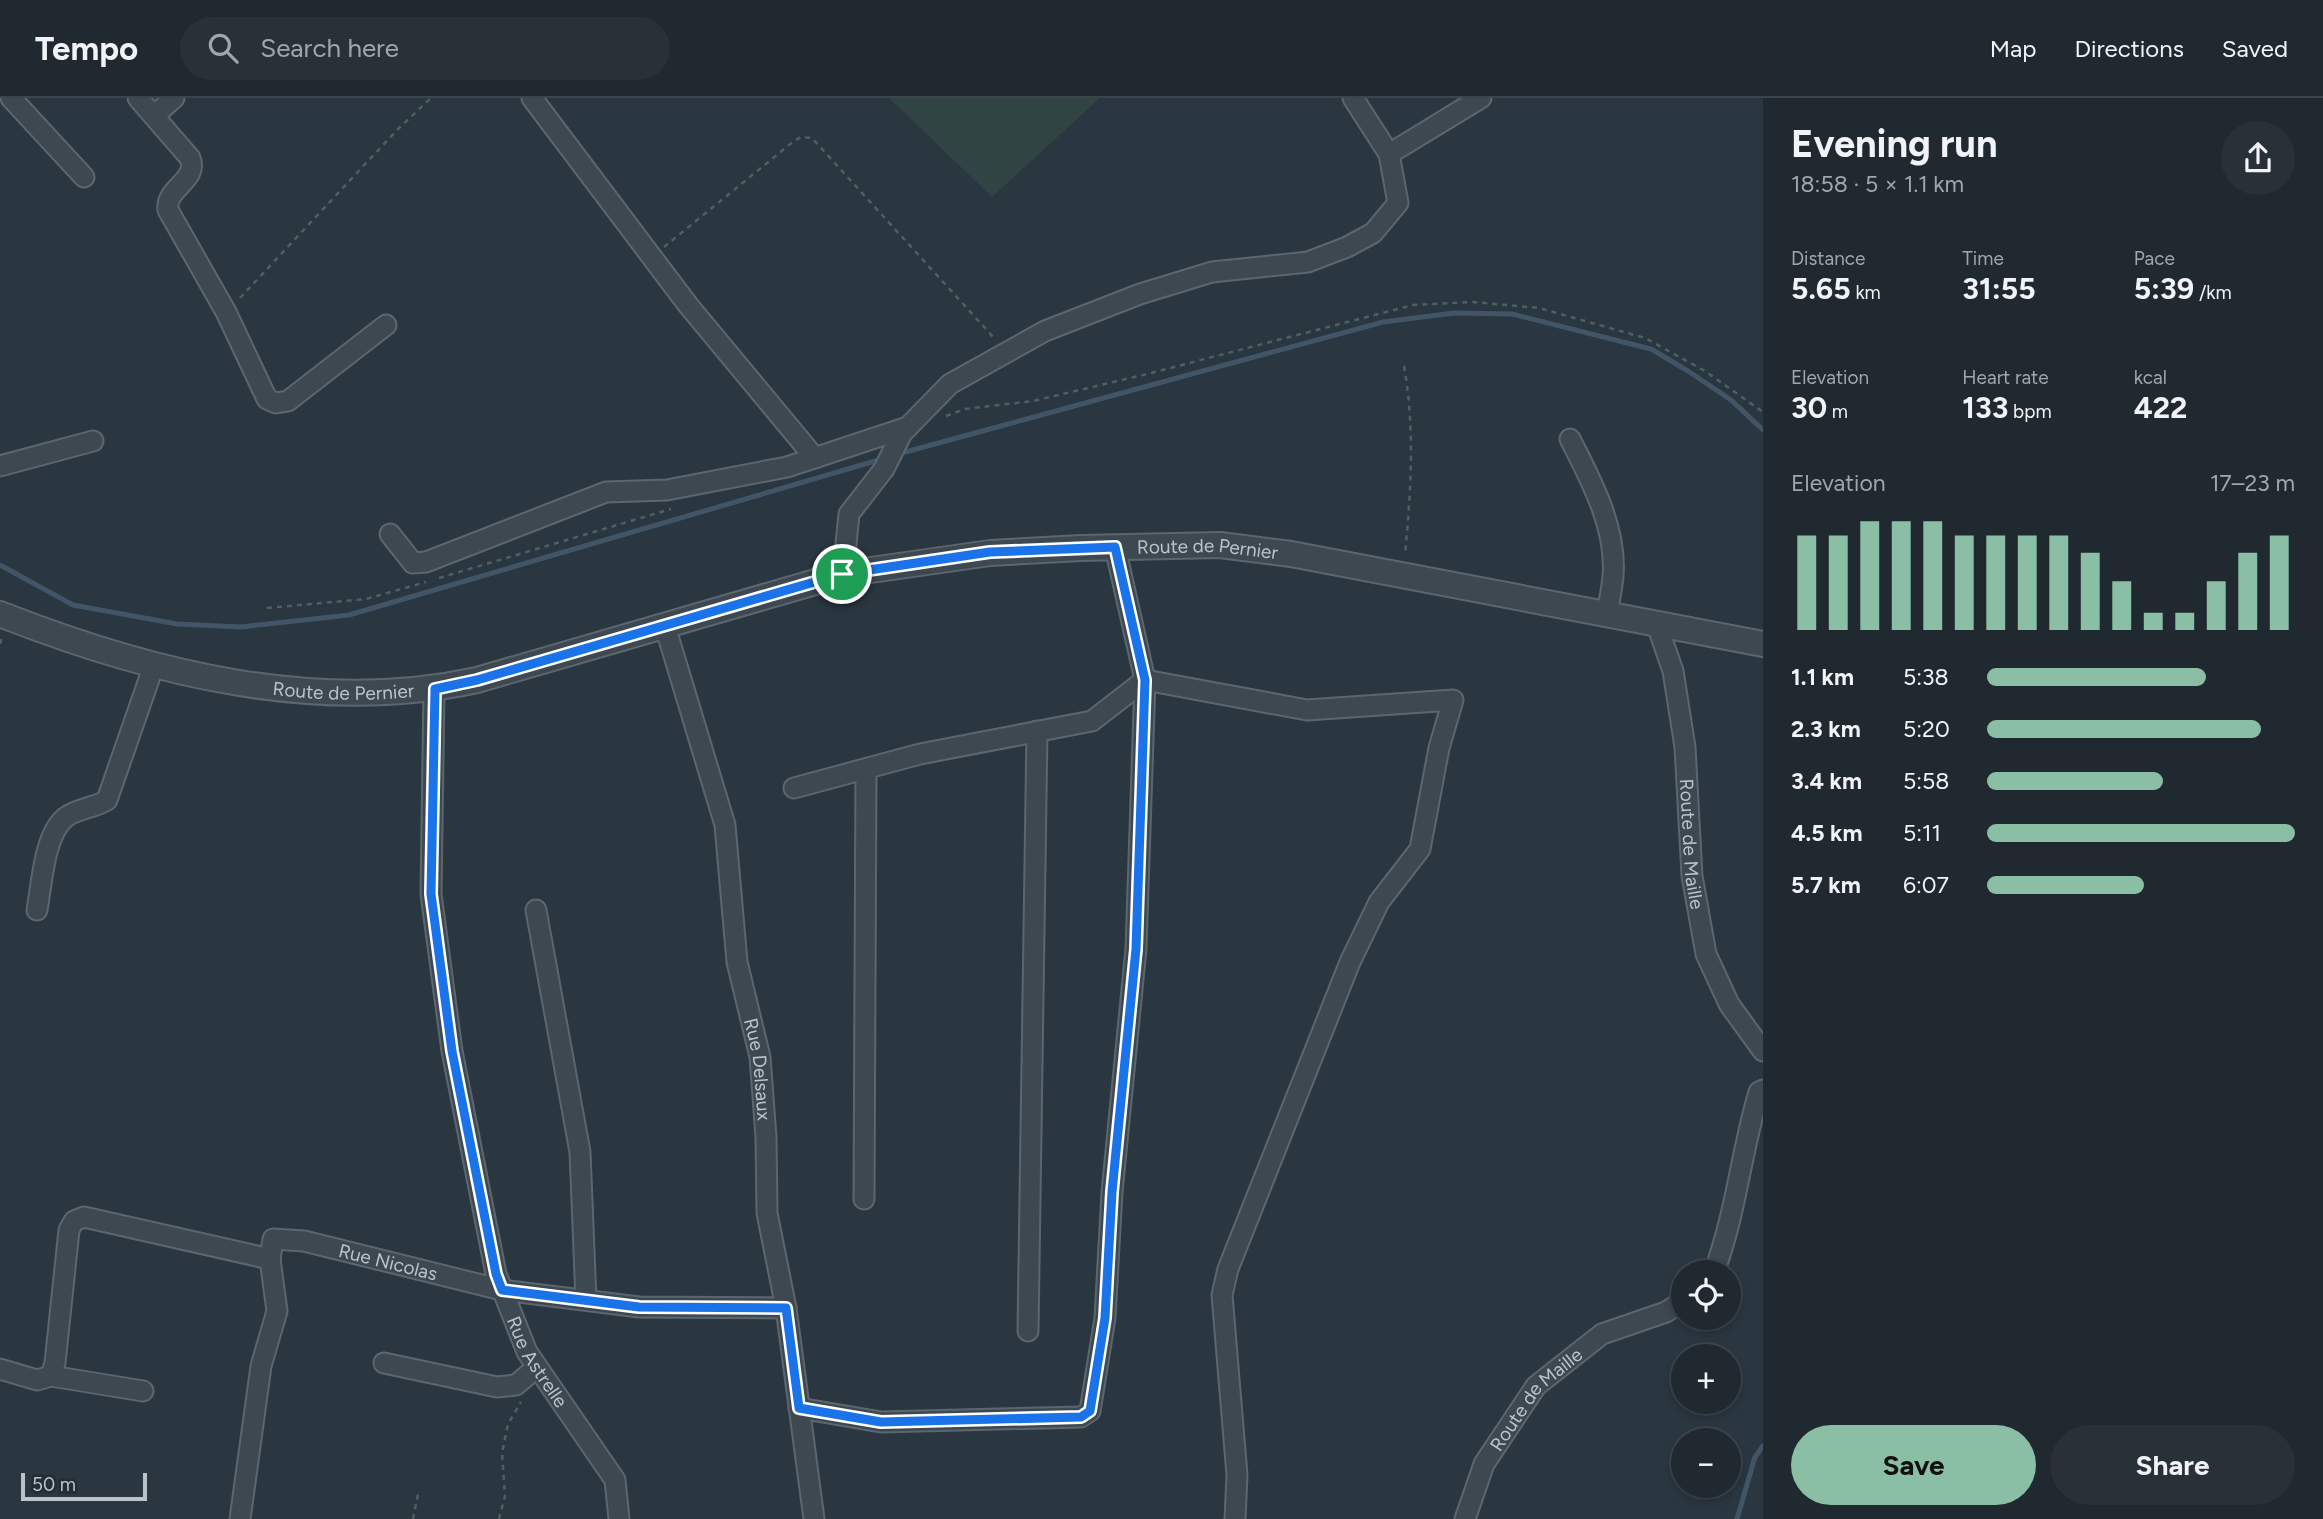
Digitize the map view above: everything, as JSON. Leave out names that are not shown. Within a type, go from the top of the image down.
[{"type":"street","points":[[11,98],[84,177]]},
{"type":"street","points":[[138,98],[192,161],[191,173],[171,195],[167,205],[226,312],[267,398],[276,403],[288,401],[386,325]]},
{"type":"street","points":[[154,116],[174,98]]},
{"type":"street","points":[[532,98],[652,257],[815,458]]},
{"type":"street","points":[[842,574],[849,514],[884,469],[905,430],[950,384],[1045,331],[1140,294],[1212,272],[1308,262],[1347,247],[1373,233],[1398,204],[1389,155],[1353,98]]},
{"type":"street","points":[[1389,155],[1481,98]]},
{"type":"street","points":[[390,534],[413,563],[426,562],[606,492],[689,487],[787,467],[905,430]]},
{"type":"street","points":[[1570,439],[1600,503],[1611,539],[1613,575],[1607,614]]},
{"type":"street","points":[[0,466],[93,440]]},
{"type":"street","name":"Route de Pernier","points":[[0,614],[61,638],[210,678],[371,694],[435,689],[477,680],[842,574],[990,552],[1220,545],[1291,554],[1763,644]]},
{"type":"street","points":[[799,1408],[881,1422],[1081,1417],[1090,1411],[1105,1318],[1112,1192],[1136,949],[1145,680],[1115,547]]},
{"type":"street","name":"Route de Maille","points":[[1656,622],[1673,671],[1685,747],[1692,876],[1706,954],[1729,1004],[1763,1051]]},
{"type":"street","name":"Rue Delsaux","points":[[665,626],[725,825],[737,962],[760,1057],[766,1137],[767,1213],[786,1308],[814,1519]]},
{"type":"street","points":[[37,910],[50,841],[65,817],[98,806],[107,800],[154,665]]},
{"type":"street","points":[[794,788],[920,754],[1092,721],[1145,680],[1307,710],[1453,700],[1439,748],[1420,849],[1379,902],[1350,962],[1228,1269],[1222,1295],[1237,1475],[1235,1519]]},
{"type":"street","name":"Rue Astrelle","points":[[435,689],[431,894],[439,969],[458,1087],[496,1274],[527,1352],[615,1480],[619,1519]]},
{"type":"street","points":[[1028,1331],[1037,731]]},
{"type":"street","points":[[864,1199],[866,769]]},
{"type":"street","points":[[537,910],[580,1152],[586,1300]]},
{"type":"street","points":[[1719,1260],[1725,1243],[1747,1132],[1759,1093],[1763,1090]]},
{"type":"street","points":[[51,1376],[55,1363],[69,1230],[74,1221],[84,1217],[270,1259],[277,1311],[261,1366],[240,1519]]},
{"type":"street","name":"Rue Nicolas","points":[[270,1259],[273,1239],[304,1241],[502,1290],[639,1307],[786,1308]]},
{"type":"street","name":"Route de Maille","points":[[1465,1519],[1484,1464],[1536,1386],[1602,1334],[1671,1309]]},
{"type":"street","points":[[384,1363],[497,1387],[516,1385],[537,1367]]},
{"type":"street","points":[[0,1369],[37,1380],[51,1376],[143,1391]]},
{"type":"path","points":[[226,312],[398,129],[431,98]]},
{"type":"path","points":[[652,257],[794,141],[801,136],[811,138],[1007,352]]},
{"type":"path","points":[[940,418],[965,409],[1033,401],[1147,374],[1413,304],[1473,302],[1539,308],[1645,338],[1705,370],[1763,412]]},
{"type":"path","points":[[1404,366],[1412,438],[1404,575]]},
{"type":"path","points":[[267,608],[366,599],[679,507]]},
{"type":"path","points":[[499,1519],[505,1496],[502,1453],[508,1424]]},
{"type":"path","points":[[413,1519],[418,1494]]},
{"type":"green space","points":[[889,98],[1100,98],[992,197]]},
{"type":"waterway","points":[[898,454],[1383,322],[1454,313],[1512,314],[1651,349],[1731,400],[1763,430]]},
{"type":"waterway","points":[[0,565],[73,605],[177,624],[241,627],[349,615],[882,459]]},
{"type":"waterway","points":[[1737,1519],[1755,1457],[1763,1446]]},
{"type":"route","points":[[1115,547],[1145,680],[1136,949],[1112,1192],[1105,1318],[1090,1411],[1081,1417],[881,1422],[799,1408],[786,1308],[639,1307],[502,1290],[496,1274],[452,1051],[431,894],[435,689],[477,680],[842,574],[990,552],[1115,547]]}]
